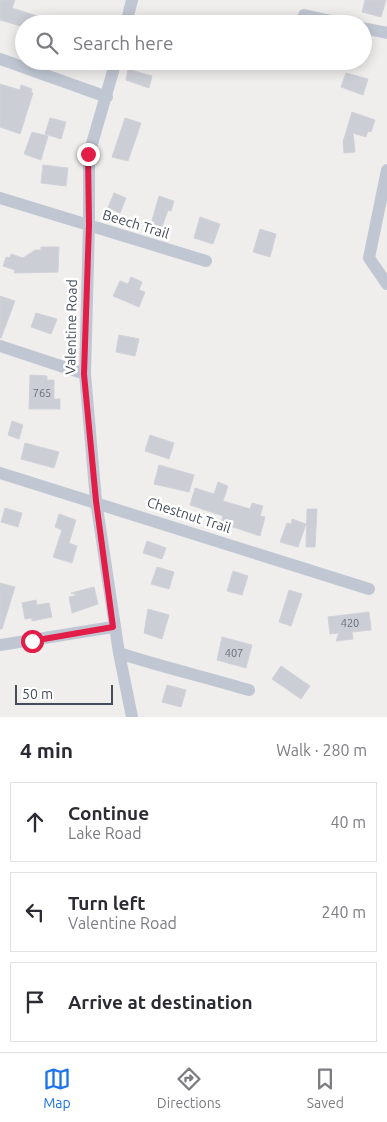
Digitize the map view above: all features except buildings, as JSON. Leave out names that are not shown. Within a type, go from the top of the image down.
[{"type":"street","points":[[128,15],[132,0]]},
{"type":"street","points":[[372,30],[387,33]]},
{"type":"street","points":[[0,59],[15,64]]},
{"type":"street","points":[[31,70],[107,97]]},
{"type":"street","name":"Valentine Road","points":[[114,70],[88,154],[89,225],[84,374],[96,501],[113,627],[132,717]]},
{"type":"street","points":[[387,170],[368,258],[387,284]]},
{"type":"street","name":"Beech Trail","points":[[0,198],[206,261]]},
{"type":"street","points":[[0,346],[84,374]]},
{"type":"street","name":"Chestnut Trail","points":[[0,473],[96,501],[369,589]]},
{"type":"street","points":[[0,645],[113,627]]},
{"type":"street","points":[[119,653],[166,669],[211,678],[249,690]]},
{"type":"route","points":[[32,641],[113,627],[96,501],[84,374],[89,225],[88,154]]}]
